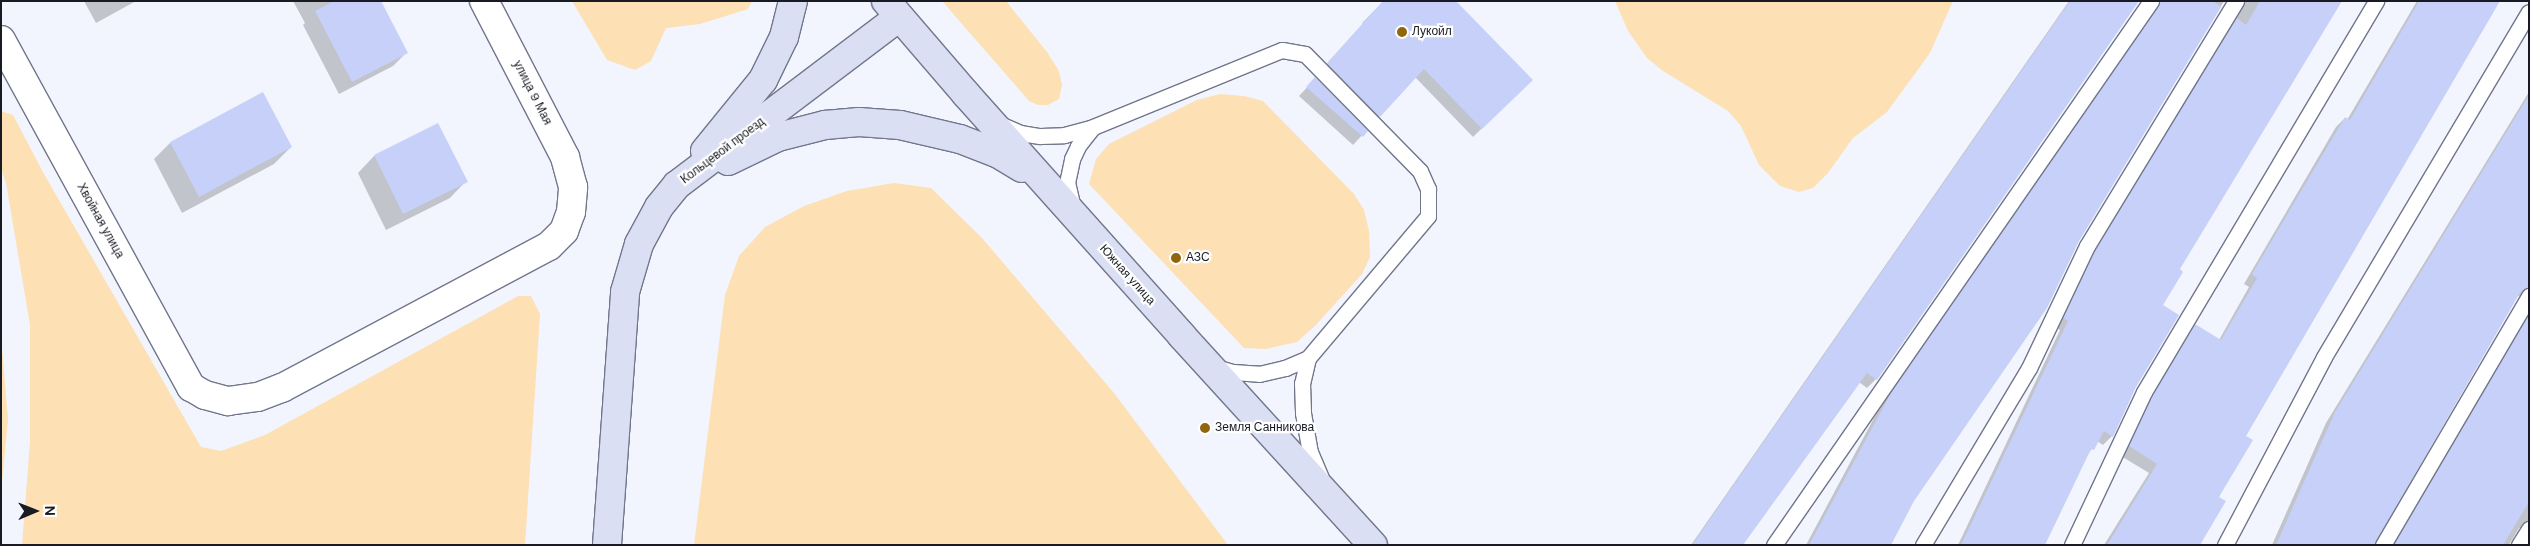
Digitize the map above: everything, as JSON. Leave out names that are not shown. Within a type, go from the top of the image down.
[{"type":"main road","points":[[677,185],[764,80],[784,37],[793,1]]},
{"type":"main road","name":"Кольцевой проезд","points":[[607,545],[625,292],[639,244],[659,207],[677,185],[893,9]]},
{"type":"main road","name":"Южная улица","points":[[893,9],[981,112],[1044,180],[1207,364],[1373,545]]},
{"type":"main road","points":[[677,185],[778,138],[824,125],[859,122],[900,125],[960,139],[997,154],[1044,180]]},
{"type":"street","name":"улица 9 Мая","points":[[204,395],[228,401],[258,397],[282,388],[549,246],[564,231],[571,212],[573,187],[565,157],[484,1]]},
{"type":"street","name":"Хвойная улица","points":[[1,40],[191,387],[204,395]]},
{"type":"lane","points":[[1774,545],[2151,1]]},
{"type":"lane","points":[[1923,545],[2028,368],[2087,246],[2236,1]]},
{"type":"lane","points":[[2072,545],[2144,392],[2376,1]]},
{"type":"lane","points":[[2226,545],[2324,357],[2529,12]]},
{"type":"lane","points":[[981,112],[1020,133],[1040,136],[1064,135],[1093,127],[1282,50],[1305,54],[1420,170],[1428,189],[1428,216],[1308,358],[1285,368],[1259,374],[1233,372],[1207,364]]},
{"type":"lane","points":[[1076,217],[1067,183],[1069,170],[1078,146],[1093,127]]},
{"type":"lane","points":[[2383,545],[2529,296]]},
{"type":"lane","points":[[1308,358],[1302,383],[1303,413],[1310,452],[1329,498]]},
{"type":"lane","points":[[2520,545],[2529,529]]},
{"type":"shaded area","points":[[572,1],[752,1],[748,9],[700,24],[666,28],[651,61],[635,70],[607,60]]},
{"type":"shaded area","points":[[942,1],[1006,1],[1047,52],[1059,71],[1062,85],[1059,99],[1048,105],[1038,105],[1029,101]]},
{"type":"shaded area","points":[[1615,1],[1953,1],[1930,53],[1887,112],[1853,138],[1828,173],[1813,188],[1799,192],[1780,186],[1759,165],[1741,126],[1728,111],[1663,71],[1647,58],[1628,31]]},
{"type":"shaded area","points":[[1220,94],[1244,96],[1263,101],[1354,194],[1364,210],[1369,231],[1370,257],[1362,274],[1316,325],[1297,342],[1266,349],[1244,348],[1089,184],[1096,159],[1109,144],[1197,100]]},
{"type":"shaded area","points":[[1,111],[13,115],[44,174],[201,447],[221,451],[265,435],[518,296],[531,296],[540,314],[525,545],[22,545],[30,442],[30,325],[6,183],[1,168]]},
{"type":"shaded area","points":[[894,183],[931,188],[982,238],[1114,393],[1228,545],[694,545],[725,295],[739,256],[765,227],[804,206],[847,191]]},
{"type":"shaded area","points":[[1,336],[8,419],[1,493]]},
{"type":"building","points":[[334,1],[381,1],[408,53],[352,82],[315,11]]},
{"type":"building","points":[[1383,1],[1456,1],[1533,80],[1482,129],[1424,69],[1380,117],[1327,63]]},
{"type":"building","points":[[2070,1],[2139,1],[1877,380],[1867,373],[1743,545],[1692,545]]},
{"type":"building","points":[[2160,1],[2213,1],[2221,7],[2079,241],[2047,308],[1914,501],[1891,545],[1809,545],[1891,393]]},
{"type":"building","points":[[2260,1],[2342,1],[2180,269],[2183,272],[2163,305],[2179,315],[2136,387],[2113,437],[2104,431],[2094,450],[2091,449],[2045,545],[1961,545],[2068,321],[2063,318],[2095,250],[2237,18],[2246,25]]},
{"type":"building","points":[[2419,1],[2500,1],[2246,436],[2253,440],[2219,497],[2226,501],[2200,545],[2107,545],[2157,464],[2129,446],[2152,396],[2195,324],[2221,340],[2257,278],[2252,274],[2345,117],[2350,120]]},
{"type":"building","points":[[1315,77],[1368,131],[1363,137],[1306,87]]},
{"type":"building","points":[[263,92],[292,147],[199,197],[170,142]]},
{"type":"building","points":[[2529,95],[2529,287],[2521,291],[2374,545],[2276,545],[2335,412]]},
{"type":"building","points":[[438,123],[468,182],[403,214],[374,155]]},
{"type":"building","points":[[2529,315],[2529,502],[2503,545],[2394,545]]},
{"type":"place","name":"Лукойл","points":[[1402,32]]},
{"type":"place","name":"АЗС","points":[[1176,258]]},
{"type":"place","name":"Земля Санникова","points":[[1205,428]]}]
